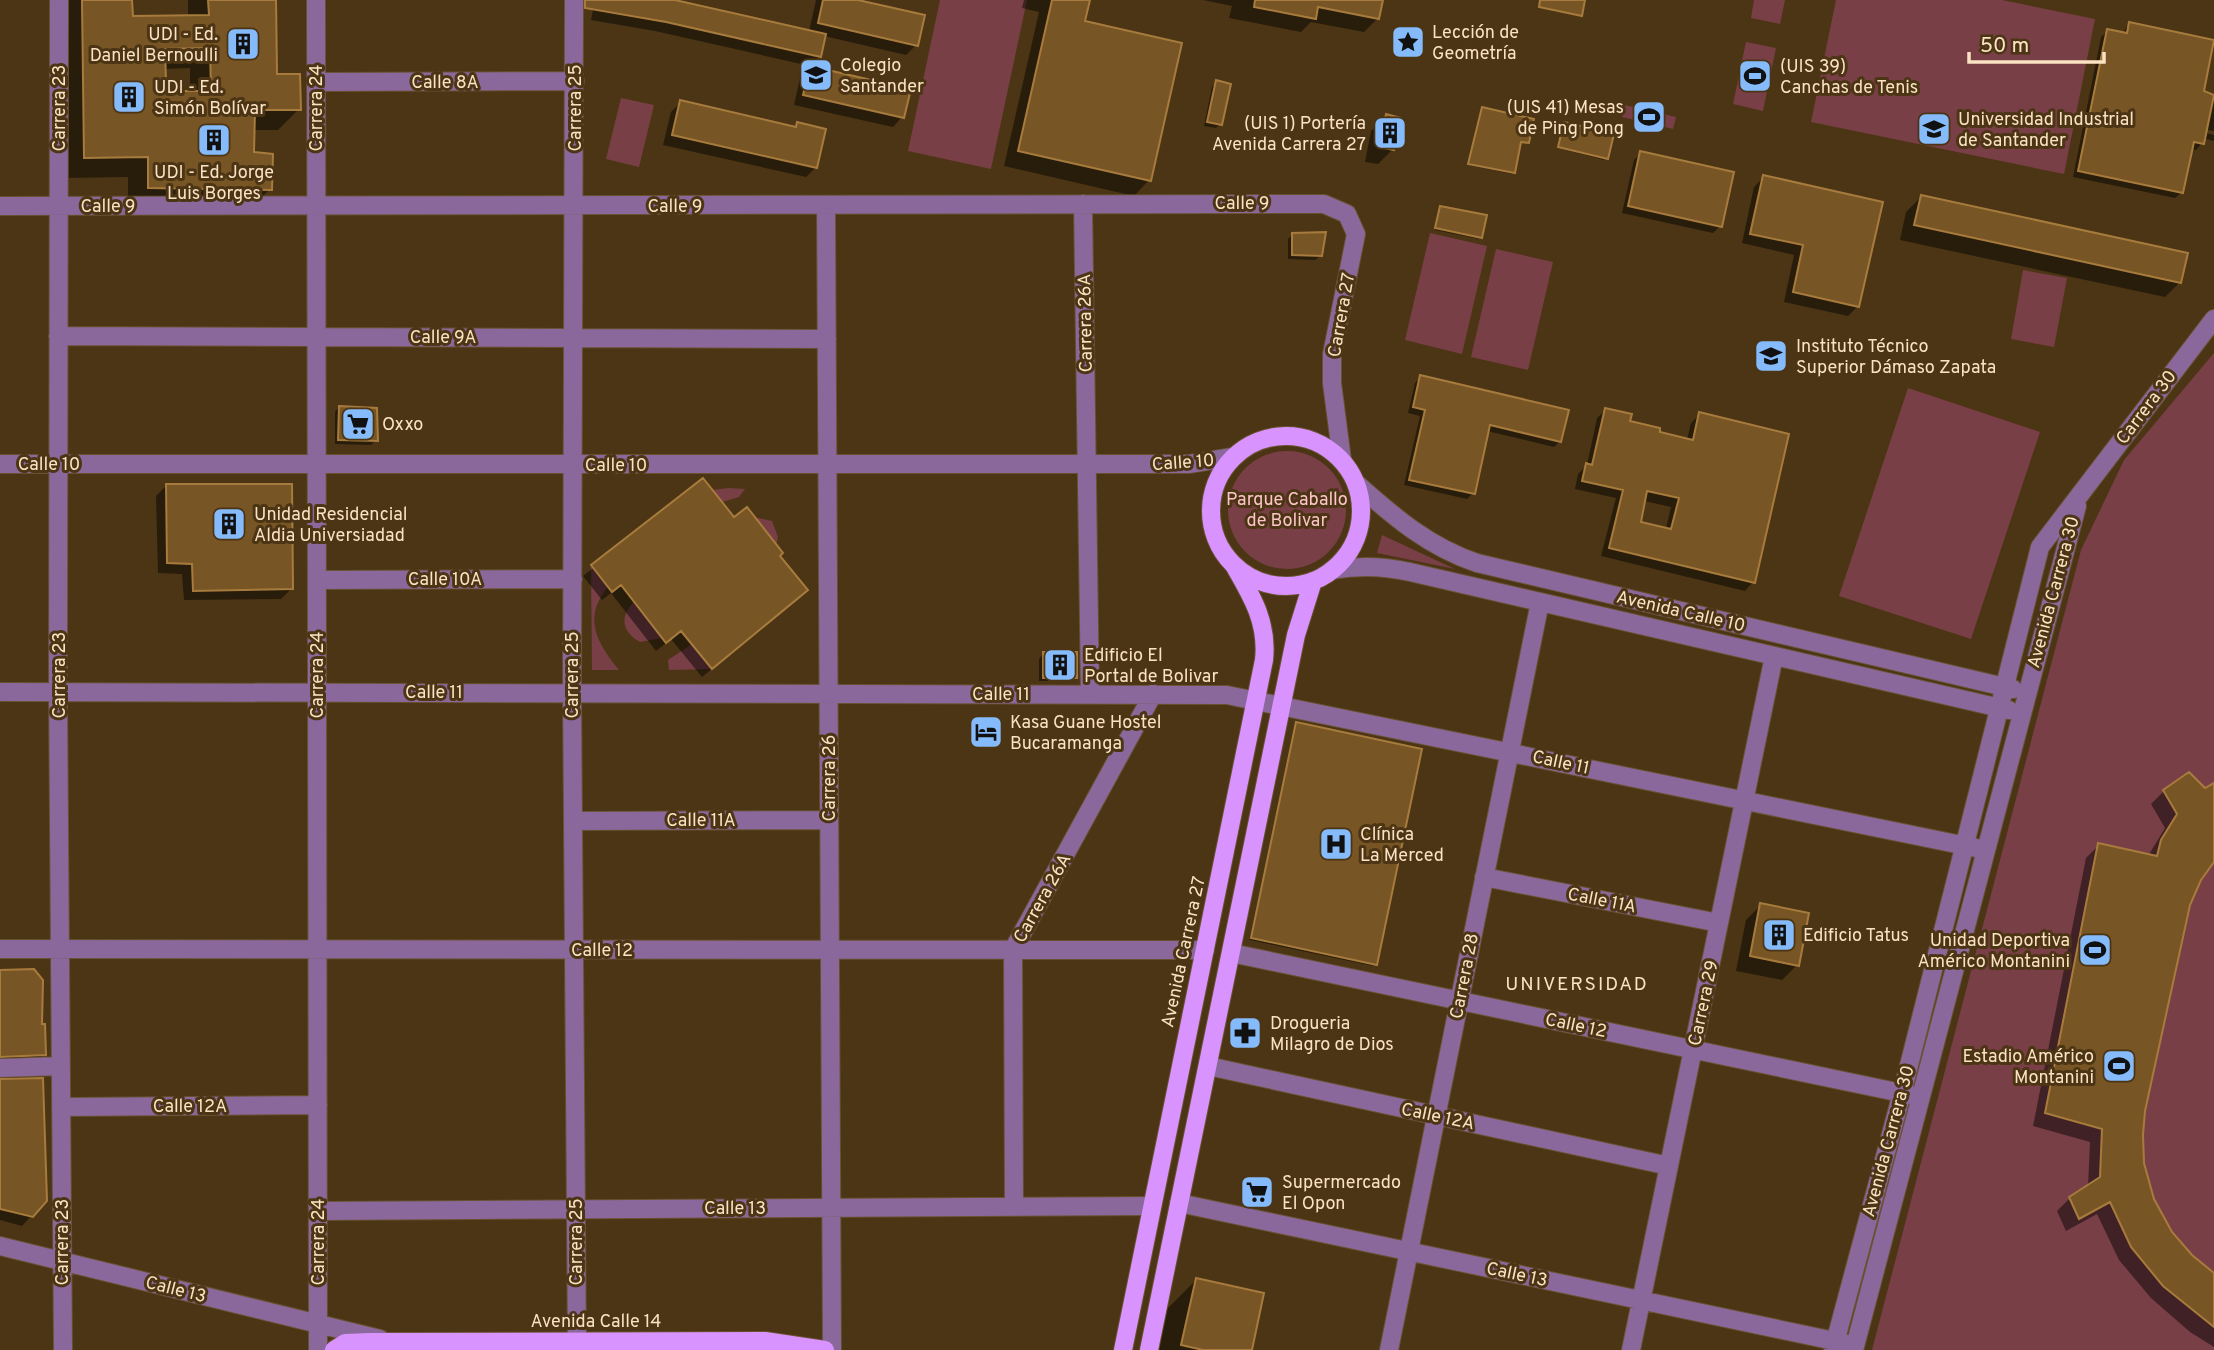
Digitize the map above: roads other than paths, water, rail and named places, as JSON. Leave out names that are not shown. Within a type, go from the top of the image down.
[{"type":"main road","points":[[1288,435],[1311,440],[1332,451],[1342,460],[1357,484],[1362,508],[1359,531],[1349,553],[1332,570],[1313,581],[1293,586],[1272,585],[1253,579],[1235,567],[1222,552],[1213,533],[1210,512],[1212,492],[1220,472],[1232,457],[1264,438],[1288,435]]},
{"type":"main road","name":"Avenida Carrera 27","points":[[1123,1350],[1257,700],[1266,643],[1264,625],[1252,596],[1235,567]]},
{"type":"main road","points":[[1149,1350],[1300,620],[1313,581]]},
{"type":"main road","name":"Avenida Calle 14","points":[[334,1350],[345,1343],[577,1346],[765,1341],[825,1350]]},
{"type":"street","name":"Carrera 23","points":[[58,0],[58,692],[63,1350]]},
{"type":"street","name":"Carrera 24","points":[[316,0],[318,1350]]},
{"type":"street","name":"Carrera 25","points":[[574,0],[572,692],[577,1346]]},
{"type":"street","name":"Calle 8A","points":[[316,82],[575,82]]},
{"type":"street","name":"Calle 9","points":[[0,206],[1311,202],[1324,204],[1346,214]]},
{"type":"street","name":"Carrera 26A","points":[[1083,204],[1090,694]]},
{"type":"street","name":"Carrera 26","points":[[826,205],[832,1350]]},
{"type":"street","name":"Carrera 27","points":[[1342,460],[1332,366],[1334,340],[1356,234],[1346,214]]},
{"type":"street","name":"Carrera 30","points":[[2079,496],[2214,319]]},
{"type":"street","name":"Calle 9A","points":[[58,337],[827,339]]},
{"type":"street","name":"Calle 10","points":[[0,464],[1189,464],[1232,457]]},
{"type":"street","name":"Avenida Calle 10","points":[[1357,484],[1418,536],[1441,549],[1477,563],[2027,692]]},
{"type":"street","name":"Avenida Carrera 30","points":[[1834,1345],[1902,1093],[2040,547],[2079,496]]},
{"type":"street","name":"Avenida Carrera 30","points":[[1855,1348],[2079,496]]},
{"type":"street","name":"Avenida Calle 10","points":[[1332,570],[1355,566],[1389,568],[2021,713]]},
{"type":"street","name":"Calle 10A","points":[[317,580],[573,579]]},
{"type":"street","name":"Carrera 28","points":[[1389,1350],[1540,602]]},
{"type":"street","name":"Carrera 29","points":[[1631,1350],[1774,656]]},
{"type":"street","name":"Calle 11","points":[[0,692],[1227,695],[1986,850]]},
{"type":"street","name":"Carrera 26A","points":[[1014,1206],[1013,950],[1153,694]]},
{"type":"street","name":"Calle 11A","points":[[573,821],[829,820]]},
{"type":"street","name":"Calle 11A","points":[[1484,877],[1719,923]]},
{"type":"street","name":"Calle 12","points":[[0,949],[1205,950]]},
{"type":"street","name":"Calle 12","points":[[1231,953],[1921,1097]]},
{"type":"street","points":[[0,1068],[61,1066]]},
{"type":"street","name":"Calle 12A","points":[[1208,1066],[1669,1166]]},
{"type":"street","name":"Calle 12A","points":[[61,1107],[318,1105]]},
{"type":"street","name":"Calle 13","points":[[1180,1203],[1855,1348]]},
{"type":"street","name":"Calle 13","points":[[318,1211],[1152,1206]]},
{"type":"street","name":"Calle 13","points":[[0,1245],[393,1342]]},
{"type":"place","name":"Lección de Geometría","points":[[1408,42]]},
{"type":"place","name":"UDI - Ed. Daniel Bernoulli","points":[[243,44]]},
{"type":"place","name":"Colegio Santander","points":[[816,75]]},
{"type":"place","name":"(UIS 39) Canchas de Tenis","points":[[1755,76]]},
{"type":"place","name":"UDI - Ed. Simón Bolívar","points":[[129,97]]},
{"type":"place","name":"(UIS 41) Mesas de Ping Pong","points":[[1649,117]]},
{"type":"place","name":"Universidad Industrial de Santander","points":[[1934,129]]},
{"type":"place","name":"(UIS 1) Portería Avenida Carrera 27","points":[[1390,133]]},
{"type":"place","name":"UDI - Ed. Jorge Luis Borges","points":[[214,140]]},
{"type":"place","name":"Instituto Técnico Superior Dámaso Zapata","points":[[1771,356]]},
{"type":"place","name":"Oxxo","points":[[358,424]]},
{"type":"place","name":"Unidad Residencial Aldia Universiadad","points":[[229,524]]},
{"type":"place","name":"Edificio El Portal de Bolivar","points":[[1060,665]]},
{"type":"place","name":"Kasa Guane Hostel Bucaramanga","points":[[986,732]]},
{"type":"place","name":"Clínica La Merced","points":[[1336,844]]},
{"type":"place","name":"Edificio Tatus","points":[[1779,935]]},
{"type":"place","name":"Unidad Deportiva Américo Montanini","points":[[2095,950]]},
{"type":"place","name":"Drogueria Milagro de Dios","points":[[1245,1033]]},
{"type":"place","name":"Estadio Américo Montanini","points":[[2119,1066]]},
{"type":"place","name":"Supermercado El Opon","points":[[1257,1192]]},
{"type":"district","name":"UNIVERSIDAD","points":[[1577,983]]},
{"type":"park label","name":"Parque Caballo de Bolivar","points":[[1287,509]]}]
